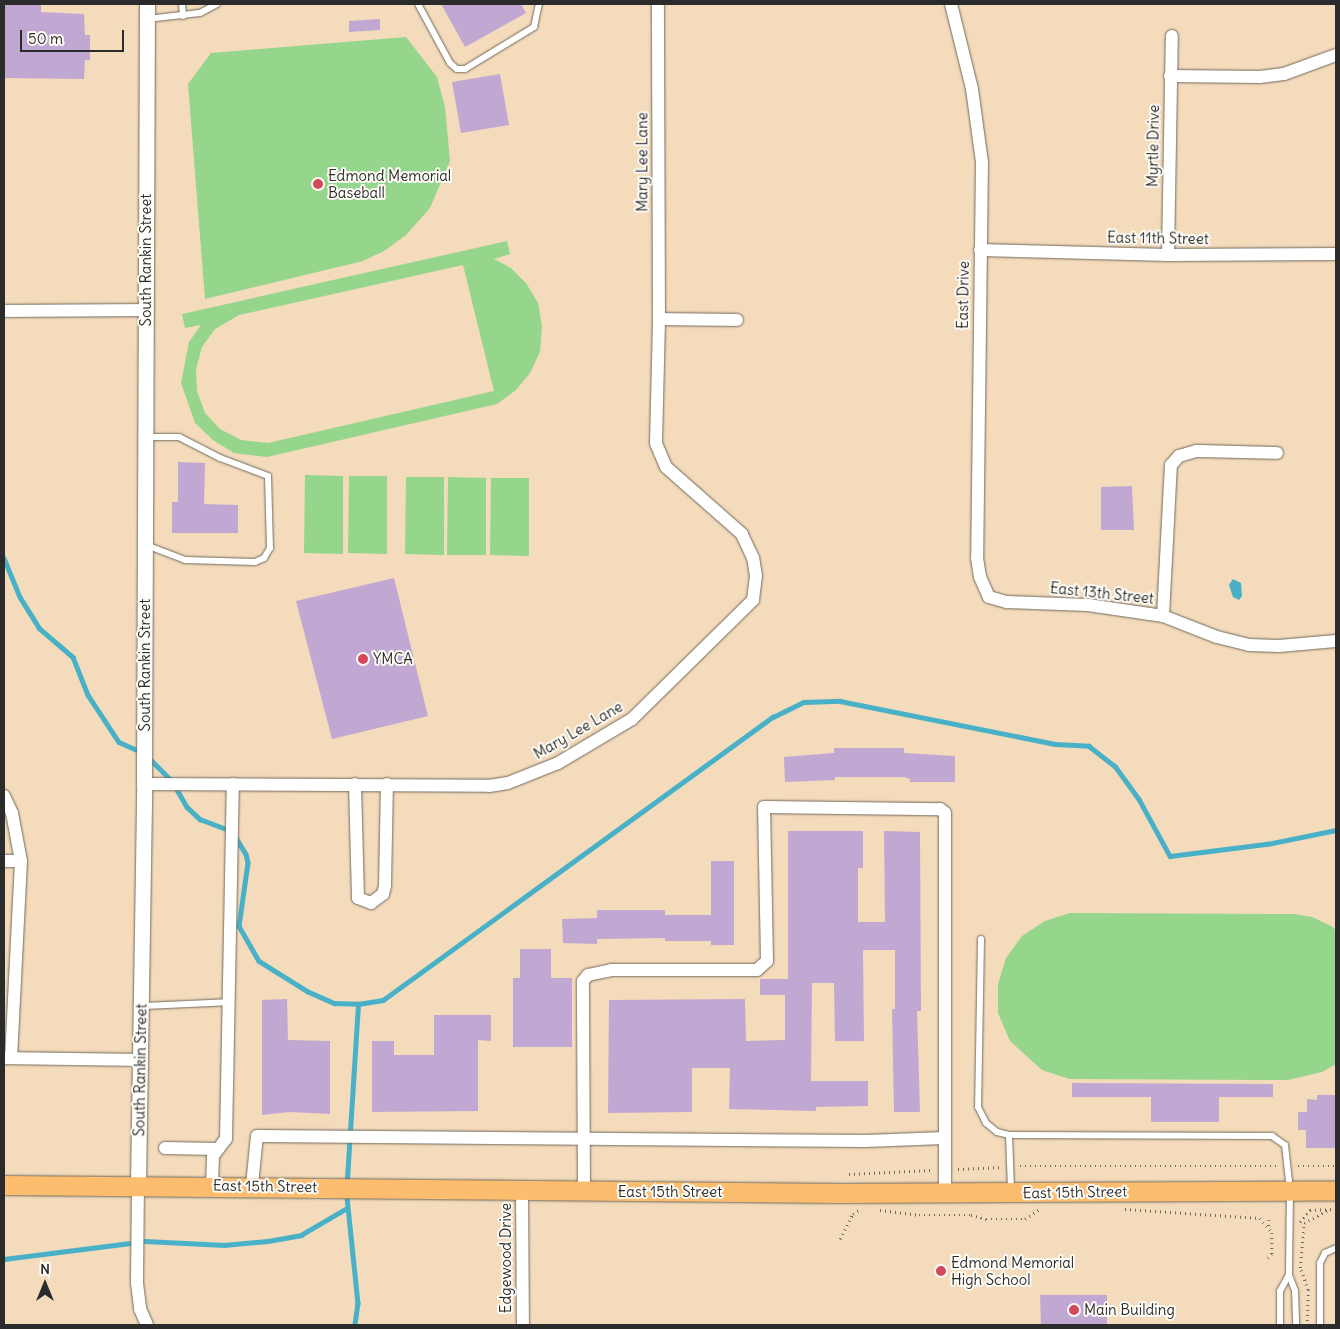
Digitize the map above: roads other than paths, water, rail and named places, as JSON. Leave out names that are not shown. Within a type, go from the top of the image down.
[{"type":"main road","name":"East 15th Street","points":[[4,1185],[252,1185],[584,1192],[1012,1193],[1336,1190]]},
{"type":"street","name":"Mary Lee Lane","points":[[144,784],[489,786],[508,783],[558,763],[632,718],[753,600],[756,576],[753,558],[742,534],[677,478],[660,454],[656,443],[659,319],[658,4]]},
{"type":"street","name":"East Drive","points":[[951,4],[978,124],[982,162],[977,558],[985,589]]},
{"type":"street","name":"South Rankin Street","points":[[147,11],[144,784],[137,1283],[140,1309],[147,1325]]},
{"type":"street","name":"Myrtle Drive","points":[[1168,255],[1172,36]]},
{"type":"street","points":[[1170,76],[1260,77],[1284,74],[1336,55]]},
{"type":"street","name":"East 11th Street","points":[[980,250],[1168,255],[1336,254]]},
{"type":"street","points":[[4,311],[146,310]]},
{"type":"street","points":[[659,319],[737,320]]},
{"type":"street","points":[[1163,616],[1171,465],[1180,456],[1196,451],[1277,453]]},
{"type":"street","name":"East 13th Street","points":[[985,589],[990,597],[1007,602],[1088,605],[1163,616],[1217,637],[1249,645],[1279,646],[1336,642]]},
{"type":"street","points":[[212,1185],[213,1156],[226,1139],[233,784]]},
{"type":"street","points":[[355,784],[358,898],[371,903],[383,894],[385,886],[387,784]]},
{"type":"street","points":[[4,796],[12,813],[21,861],[7,1058],[139,1060]]},
{"type":"street","points":[[584,1192],[586,1139],[583,982],[588,975],[611,970],[757,970],[767,961],[764,807],[940,809],[945,812],[945,1193]]},
{"type":"street","points":[[4,861],[21,861]]},
{"type":"street","points":[[252,1185],[257,1136],[866,1141],[944,1138]]},
{"type":"street","points":[[165,1148],[217,1149]]},
{"type":"street","name":"Edgewood Drive","points":[[522,1191],[522,1325]]},
{"type":"lane","points":[[182,4],[183,16]]},
{"type":"lane","points":[[147,11],[183,16],[200,13],[217,4]]},
{"type":"lane","points":[[418,4],[450,63],[457,69],[465,69],[534,26],[539,4]]},
{"type":"lane","points":[[145,545],[185,560],[255,562],[264,558],[270,548],[268,476],[220,458],[179,438],[146,436]]},
{"type":"lane","points":[[981,939],[978,1107],[986,1124],[997,1132],[1009,1135],[1272,1136],[1284,1145],[1285,1166],[1290,1190],[1289,1275],[1295,1291],[1296,1325]]},
{"type":"lane","points":[[140,1006],[229,1002]]},
{"type":"lane","points":[[1009,1135],[1012,1193]]},
{"type":"lane","points":[[1320,1325],[1322,1257],[1336,1248]]},
{"type":"lane","points":[[1280,1325],[1280,1291],[1289,1275]]},
{"type":"water","points":[[1233,579],[1241,583],[1242,596],[1239,600],[1233,597],[1229,585]]},
{"type":"waterway","points":[[4,558],[20,597],[39,628],[73,657],[88,695],[119,742],[141,752]]},
{"type":"waterway","points":[[235,836],[246,854],[248,863],[239,926],[259,961],[307,991],[334,1003],[358,1004],[383,1000],[773,717],[804,702],[840,701],[1055,744],[1089,746],[1115,766],[1139,799],[1170,856],[1267,844],[1336,830]]},
{"type":"waterway","points":[[147,756],[172,781],[187,807],[200,819],[229,830]]},
{"type":"waterway","points":[[347,1179],[358,1004]]},
{"type":"waterway","points":[[347,1197],[358,1303],[355,1325]]},
{"type":"waterway","points":[[145,1241],[224,1245],[268,1241],[301,1235],[347,1208]]},
{"type":"waterway","points":[[4,1259],[130,1243]]},
{"type":"place","name":"Edmond Memorial Baseball","points":[[318,184]]},
{"type":"place","name":"YMCA","points":[[363,659]]},
{"type":"place","name":"Edmond Memorial High School","points":[[941,1271]]},
{"type":"place","name":"Main Building","points":[[1074,1310]]}]
